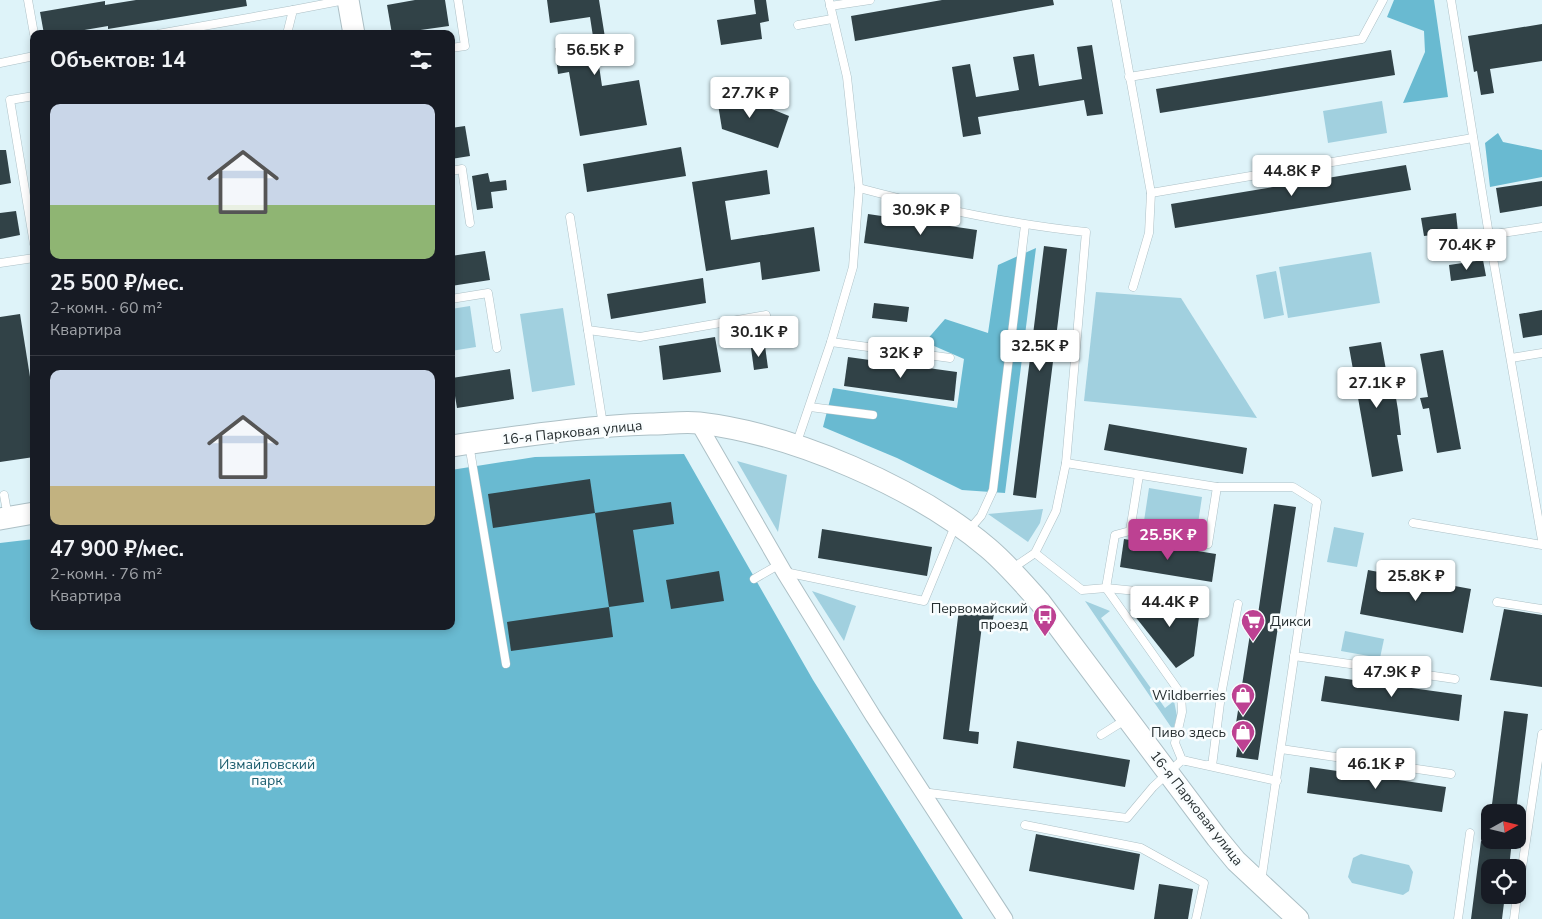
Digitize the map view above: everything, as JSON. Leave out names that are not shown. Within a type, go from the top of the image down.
[{"type":"main road","points":[[348,0],[353,30]]},
{"type":"main road","name":"16-я Парковая улица","points":[[460,445],[603,426],[698,423],[747,431],[796,445],[882,480],[961,528],[1011,569],[1040,602],[1127,719],[1175,766],[1227,849],[1298,919]]},
{"type":"main road","points":[[4,518],[30,514]]},
{"type":"street","points":[[698,423],[782,568],[920,792],[1005,919]]},
{"type":"lane","points":[[28,0],[33,30]]},
{"type":"lane","points":[[180,30],[348,0]]},
{"type":"lane","points":[[455,47],[465,46],[458,0]]},
{"type":"lane","points":[[796,445],[831,342],[853,266],[859,188],[847,77],[832,19],[830,3],[870,0]]},
{"type":"lane","points":[[1116,0],[1151,193],[1148,233],[1133,287]]},
{"type":"lane","points":[[1129,77],[1362,39],[1383,0]]},
{"type":"lane","points":[[1451,0],[1489,235],[1542,540]]},
{"type":"lane","points":[[288,30],[292,10]]},
{"type":"lane","points":[[798,25],[832,19]]},
{"type":"lane","points":[[0,63],[30,57]]},
{"type":"lane","points":[[30,97],[10,100],[30,220]]},
{"type":"lane","points":[[1151,193],[1473,138]]},
{"type":"lane","points":[[455,170],[462,169],[470,223]]},
{"type":"lane","points":[[859,188],[909,202],[1025,225],[1086,232],[1066,463],[1056,511],[1035,553],[1011,569]]},
{"type":"lane","points":[[570,218],[603,426]]},
{"type":"lane","points":[[754,579],[782,568],[924,601],[961,528],[981,516],[993,490],[1025,225]]},
{"type":"lane","points":[[1489,235],[1542,227]]},
{"type":"lane","points":[[0,263],[30,259]]},
{"type":"lane","points":[[455,298],[488,293],[497,348]]},
{"type":"lane","points":[[588,330],[640,337],[766,315]]},
{"type":"lane","points":[[831,342],[950,358]]},
{"type":"lane","points":[[1511,358],[1542,353]]},
{"type":"lane","points":[[810,407],[873,415]]},
{"type":"lane","points":[[460,445],[506,664]]},
{"type":"lane","points":[[1066,463],[1217,486],[1293,487],[1317,502],[1261,884]]},
{"type":"lane","points":[[1130,531],[1139,475]]},
{"type":"lane","points":[[1175,766],[1175,743],[1182,712],[1181,694],[1106,588],[1115,535],[1130,531],[1208,544],[1217,486]]},
{"type":"lane","points":[[1533,490],[1542,488]]},
{"type":"lane","points":[[4,495],[4,518]]},
{"type":"lane","points":[[1413,523],[1542,545]]},
{"type":"lane","points":[[1035,553],[1082,590],[1106,588],[1147,592]]},
{"type":"lane","points":[[1497,602],[1542,609]]},
{"type":"lane","points":[[1212,766],[1221,695],[1238,604]]},
{"type":"lane","points":[[1294,656],[1455,679]]},
{"type":"lane","points":[[1101,734],[1127,719]]},
{"type":"lane","points":[[1522,859],[1542,734]]},
{"type":"lane","points":[[1281,749],[1451,774]]},
{"type":"lane","points":[[920,792],[1127,818],[1153,786],[1175,766],[1212,766],[1276,781]]},
{"type":"lane","points":[[1532,796],[1542,797]]},
{"type":"lane","points":[[1025,825],[1141,848],[1165,860],[1204,883],[1196,919]]},
{"type":"lane","points":[[1458,919],[1470,833]]},
{"type":"lane","points":[[1514,919],[1516,904]]},
{"type":"shaded area","points":[[1382,101],[1387,133],[1328,143],[1323,111]]},
{"type":"shaded area","points":[[1371,252],[1380,303],[1288,318],[1279,267]]},
{"type":"shaded area","points":[[1276,271],[1284,315],[1264,319],[1256,275]]},
{"type":"shaded area","points":[[1096,292],[1181,298],[1257,418],[1084,401]]},
{"type":"shaded area","points":[[470,306],[476,347],[455,350],[455,308]]},
{"type":"shaded area","points":[[563,308],[575,385],[532,392],[520,314]]},
{"type":"shaded area","points":[[737,461],[787,475],[778,532]]},
{"type":"shaded area","points":[[1149,488],[1202,497],[1197,530],[1144,521]]},
{"type":"shaded area","points":[[1043,509],[1040,523],[1028,542],[988,514]]},
{"type":"shaded area","points":[[1334,527],[1364,533],[1357,567],[1327,562]]},
{"type":"shaded area","points":[[812,591],[856,606],[844,641]]},
{"type":"shaded area","points":[[1085,601],[1110,611],[1101,618],[1165,708],[1174,701],[1177,716],[1173,730]]},
{"type":"shaded area","points":[[1345,631],[1384,639],[1380,658],[1341,651]]},
{"type":"shaded area","points":[[1361,854],[1409,865],[1413,872],[1409,891],[1403,895],[1352,883],[1348,877],[1353,858]]},
{"type":"green space","points":[[1394,0],[1434,0],[1448,97],[1403,103],[1425,52],[1424,31],[1387,17]]},
{"type":"green space","points":[[1498,133],[1503,142],[1542,150],[1542,177],[1490,187],[1485,143]]},
{"type":"green space","points":[[1036,248],[1005,493],[962,490],[897,458],[823,427],[833,388],[957,408],[964,359],[925,342],[945,319],[988,333],[998,265]]},
{"type":"green space","name":"Измайловский парк","points":[[684,454],[813,680],[963,919],[0,919],[0,543],[30,539],[30,630],[455,630],[455,469],[535,457]]},
{"type":"building","points":[[136,0],[246,0],[247,6],[108,29],[108,26],[84,30],[43,30],[40,12],[105,1],[105,5]]},
{"type":"building","points":[[415,0],[445,0],[449,26],[420,30],[391,30],[387,5]]},
{"type":"building","points":[[547,0],[599,0],[607,50],[597,52],[602,86],[639,80],[647,125],[580,136],[569,72],[558,74],[555,48],[594,43],[590,17],[550,23]]},
{"type":"building","points":[[754,0],[766,0],[769,21],[760,23],[762,39],[721,45],[717,20],[756,14]]},
{"type":"building","points":[[942,0],[1053,0],[1054,5],[855,41],[851,16]]},
{"type":"building","points":[[1542,24],[1542,61],[1490,69],[1494,93],[1481,95],[1477,71],[1474,72],[1468,36]]},
{"type":"building","points":[[1092,45],[1103,114],[1087,116],[1084,100],[978,117],[981,134],[963,137],[952,67],[970,64],[976,97],[1019,90],[1013,57],[1034,54],[1039,86],[1082,79],[1077,47]]},
{"type":"building","points":[[1391,50],[1395,75],[1160,113],[1156,89]]},
{"type":"building","points":[[715,86],[789,116],[778,148],[722,129]]},
{"type":"building","points":[[465,126],[470,156],[455,158],[455,127]]},
{"type":"building","points":[[681,147],[686,176],[587,192],[583,164]]},
{"type":"building","points":[[0,150],[6,150],[11,183],[0,185]]},
{"type":"building","points":[[1406,165],[1411,190],[1175,228],[1171,204]]},
{"type":"building","points":[[767,170],[770,194],[725,201],[731,240],[814,227],[820,271],[762,280],[760,262],[706,271],[692,182]]},
{"type":"building","points":[[488,173],[490,182],[506,180],[507,190],[491,192],[493,208],[477,210],[472,176]]},
{"type":"building","points":[[1542,181],[1542,206],[1500,213],[1496,188]]},
{"type":"building","points":[[16,211],[20,235],[0,239],[0,213]]},
{"type":"building","points":[[1456,213],[1458,232],[1424,236],[1421,218]]},
{"type":"building","points":[[868,214],[977,230],[973,259],[864,243]]},
{"type":"building","points":[[1044,246],[1067,249],[1036,498],[1013,495]]},
{"type":"building","points":[[485,251],[490,280],[455,285],[455,255]]},
{"type":"building","points":[[1483,260],[1486,276],[1451,281],[1449,265]]},
{"type":"building","points":[[703,278],[706,303],[611,319],[607,294]]},
{"type":"building","points":[[874,303],[909,307],[907,322],[872,318]]},
{"type":"building","points":[[1542,310],[1542,335],[1523,338],[1519,314]]},
{"type":"building","points":[[20,314],[30,377],[30,458],[0,462],[0,317]]},
{"type":"building","points":[[715,337],[721,372],[663,380],[659,346]]},
{"type":"building","points":[[1381,342],[1388,381],[1393,380],[1401,435],[1397,435],[1403,471],[1372,477],[1349,347]]},
{"type":"building","points":[[765,346],[768,368],[754,370],[751,348]]},
{"type":"building","points":[[1443,350],[1461,449],[1437,453],[1429,408],[1423,409],[1420,398],[1428,397],[1420,354]]},
{"type":"building","points":[[848,357],[957,372],[954,401],[844,386]]},
{"type":"building","points":[[510,369],[514,399],[457,408],[455,378]]},
{"type":"building","points":[[1109,424],[1247,448],[1243,474],[1104,450]]},
{"type":"building","points":[[590,479],[595,513],[493,528],[488,494]]},
{"type":"building","points":[[671,502],[674,524],[633,530],[644,602],[609,607],[595,513]]},
{"type":"building","points":[[1274,504],[1296,507],[1258,760],[1236,757],[1239,737],[1234,736],[1250,634],[1255,635]]},
{"type":"building","points":[[822,529],[932,547],[927,576],[818,558]]},
{"type":"building","points":[[1124,539],[1216,554],[1212,582],[1120,567]]},
{"type":"building","points":[[1368,570],[1471,589],[1463,633],[1360,614]]},
{"type":"building","points":[[719,571],[724,601],[671,609],[666,580]]},
{"type":"building","points":[[1148,599],[1188,604],[1199,617],[1194,656],[1176,668],[1130,610]]},
{"type":"building","points":[[609,607],[613,637],[511,651],[507,622]]},
{"type":"building","points":[[959,609],[994,613],[992,626],[982,625],[969,731],[979,732],[978,744],[943,739]]},
{"type":"building","points":[[1504,609],[1542,615],[1542,687],[1490,680]]},
{"type":"building","points":[[1325,676],[1462,695],[1459,721],[1321,701]]},
{"type":"building","points":[[1504,711],[1528,714],[1517,804],[1492,804]]},
{"type":"building","points":[[1017,741],[1130,760],[1125,787],[1013,768]]},
{"type":"building","points":[[1310,767],[1446,787],[1442,812],[1307,793]]},
{"type":"building","points":[[1036,834],[1140,854],[1134,890],[1029,871]]},
{"type":"building","points":[[1481,841],[1481,849],[1511,849],[1510,859],[1481,859],[1481,904],[1504,904],[1502,919],[1471,919]]},
{"type":"building","points":[[1159,884],[1193,889],[1188,919],[1154,919]]},
{"type":"place","name":"Первомайский проезд","points":[[1045,637]]},
{"type":"place","name":"Дикси","points":[[1253,642]]},
{"type":"place","name":"Wildberries","points":[[1243,716]]},
{"type":"place","name":"Пиво здесь","points":[[1243,753]]}]
